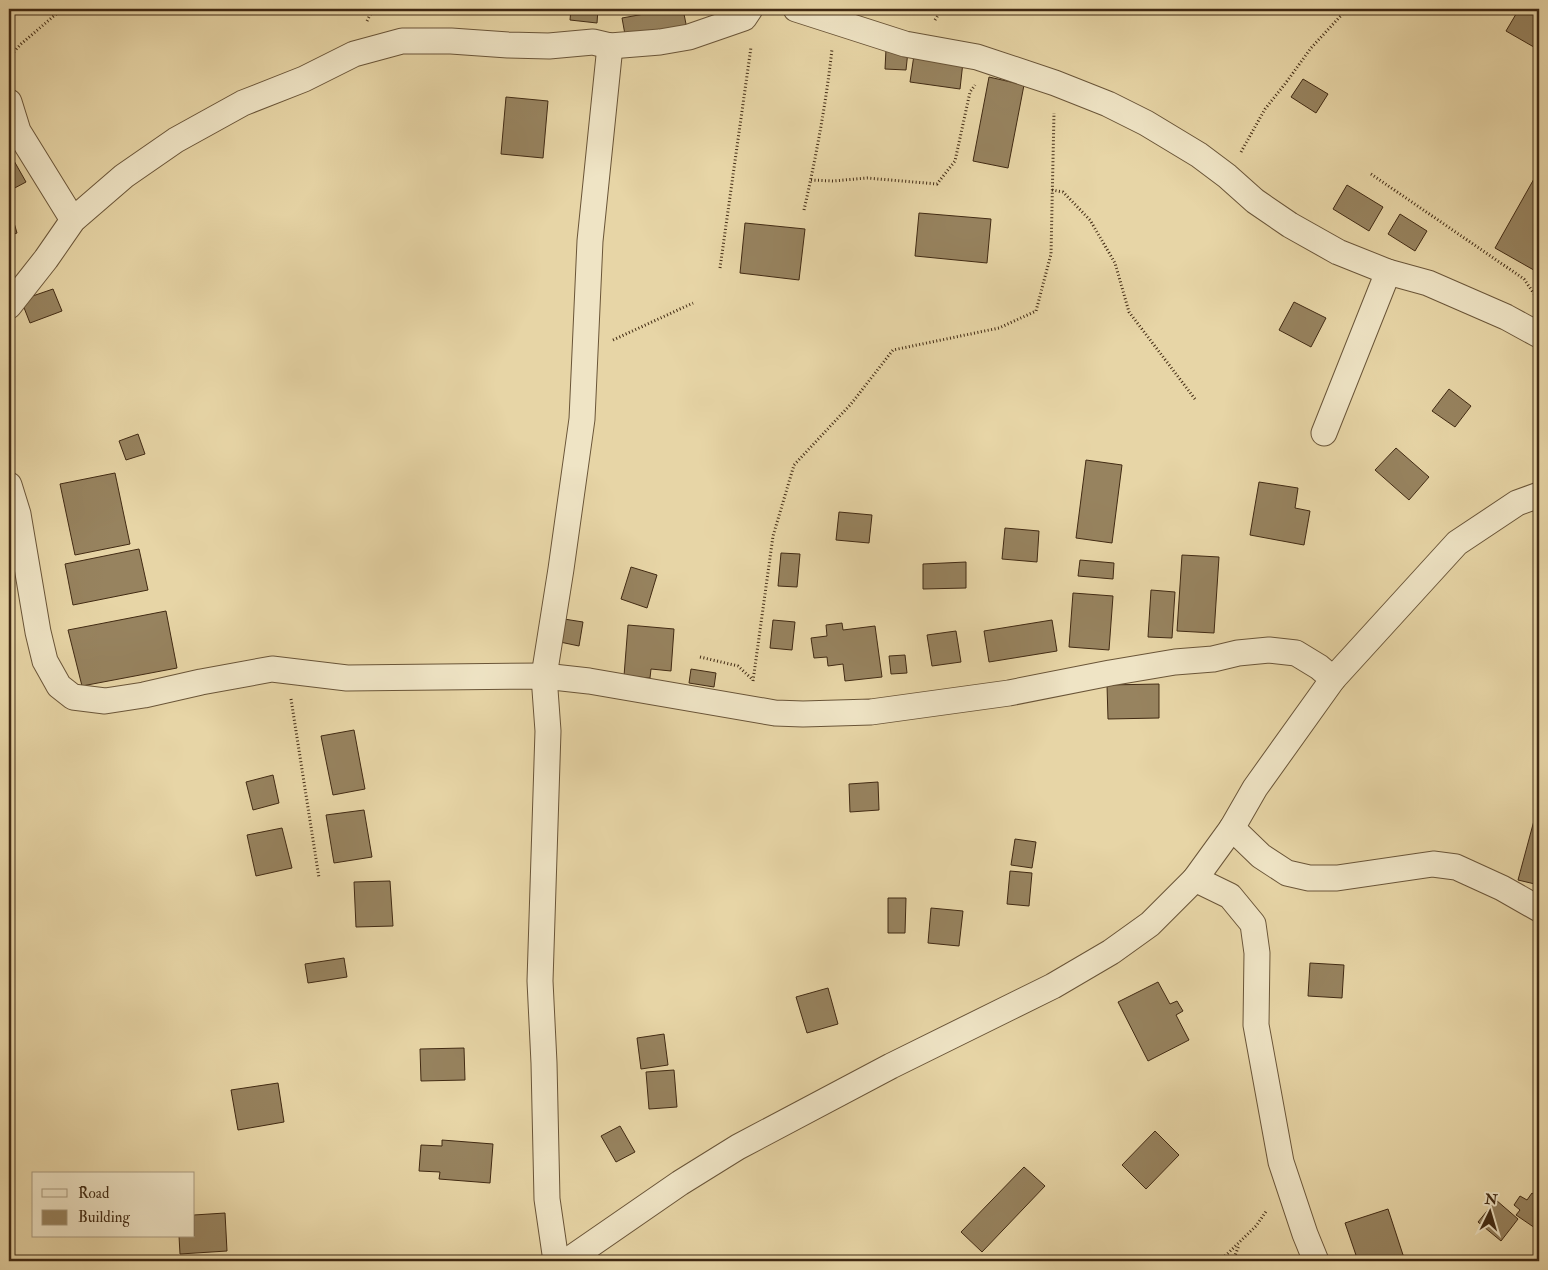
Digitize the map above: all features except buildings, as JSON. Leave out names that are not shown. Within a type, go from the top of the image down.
[{"type":"street","points":[[9,306],[46,259],[73,220],[124,176],[176,140],[243,103],[304,79],[354,54],[402,42],[451,41],[549,46],[593,42],[610,46],[660,42],[689,37],[744,18],[750,9]]},
{"type":"street","points":[[796,9],[905,44],[977,57],[1055,83],[1108,104],[1146,123],[1198,154],[1255,201],[1290,225],[1338,252],[1388,272],[1428,283],[1506,317],[1534,332]]},
{"type":"street","points":[[556,1261],[547,1200],[540,980],[548,731],[544,676],[582,419],[590,241],[610,46]]},
{"type":"street","points":[[9,102],[18,131],[73,220]]},
{"type":"street","points":[[1324,433],[1388,272]]},
{"type":"street","points":[[9,485],[18,514],[38,632],[45,661],[59,686],[73,697],[105,701],[272,669],[347,678],[544,676],[589,681],[775,713],[871,712],[1009,693],[1175,662],[1213,659],[1238,653],[1269,650],[1296,653],[1319,666],[1333,679]]},
{"type":"street","points":[[567,1261],[680,1182],[738,1147],[891,1066],[1053,986],[1111,952],[1150,924],[1195,879],[1232,828],[1255,788],[1333,679],[1457,544],[1517,503],[1539,495]]},
{"type":"street","points":[[1232,828],[1261,856],[1287,873],[1309,878],[1337,878],[1433,864],[1456,867],[1502,888],[1539,909]]},
{"type":"street","points":[[1195,879],[1230,896],[1253,924],[1257,953],[1256,1025],[1281,1162],[1316,1261]]},
{"type":"path","points":[[9,57],[21,44],[62,9]]},
{"type":"path","points":[[1227,176],[1265,109],[1311,48],[1348,9]]},
{"type":"path","points":[[804,210],[815,164],[829,76],[834,21]]},
{"type":"path","points":[[720,268],[752,38]]},
{"type":"path","points":[[811,180],[833,181],[867,178],[937,184],[955,161],[970,92],[989,61]]},
{"type":"path","points":[[753,680],[773,536],[794,464],[851,404],[893,350],[1000,328],[1036,311],[1051,254],[1055,83]]},
{"type":"path","points":[[1371,174],[1524,279],[1537,298],[1534,332]]},
{"type":"path","points":[[1052,190],[1063,192],[1090,220],[1115,263],[1129,312],[1195,399]]},
{"type":"path","points":[[586,346],[614,339],[692,303]]},
{"type":"path","points":[[700,657],[738,666],[753,680],[775,713]]},
{"type":"path","points":[[286,671],[319,878]]},
{"type":"path","points":[[1220,1261],[1256,1226],[1288,1181]]},
{"type":"path","points":[[1232,1261],[1240,1242]]}]
